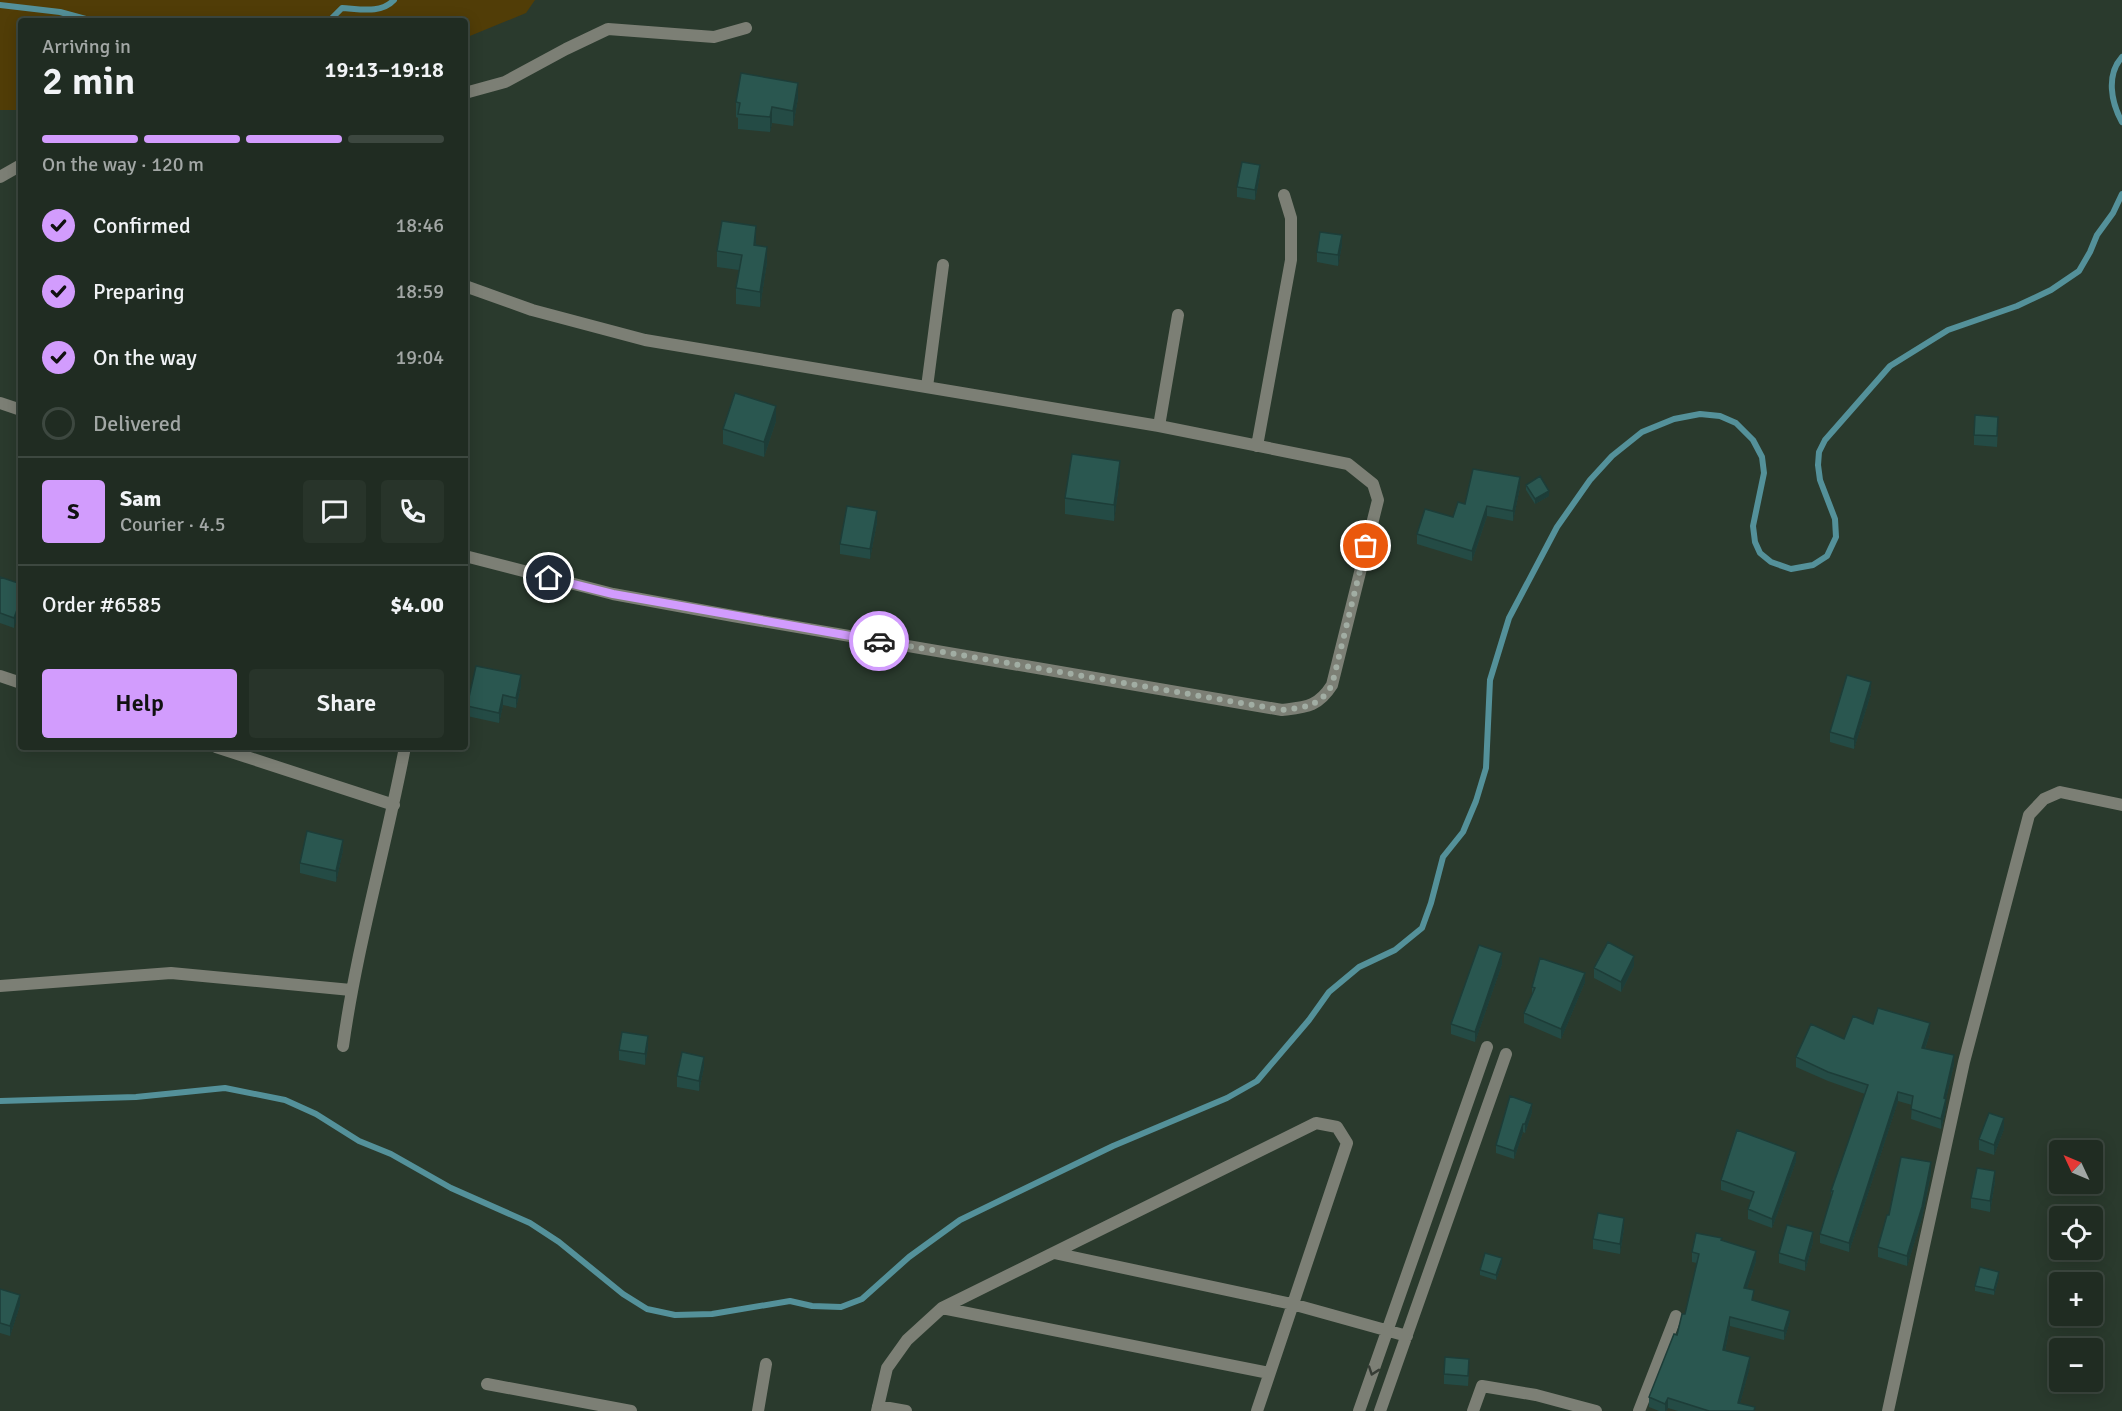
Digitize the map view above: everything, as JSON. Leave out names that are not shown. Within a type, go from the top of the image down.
[{"type":"street","points":[[468,92],[505,82],[608,29],[714,37],[746,28]]},
{"type":"street","points":[[0,177],[18,167]]},
{"type":"street","points":[[1257,446],[1291,260],[1291,218],[1284,195]]},
{"type":"street","points":[[927,387],[943,266]]},
{"type":"street","points":[[468,287],[532,310],[645,340],[1159,426],[1348,464],[1373,484],[1378,500],[1332,685],[1324,697],[1308,707],[1282,710],[613,594],[468,557]]},
{"type":"street","points":[[1159,426],[1178,315]]},
{"type":"street","points":[[0,403],[18,409]]},
{"type":"street","points":[[0,676],[18,682]]},
{"type":"street","points":[[225,750],[394,805]]},
{"type":"street","points":[[343,1046],[351,990],[404,750]]},
{"type":"street","points":[[1888,1411],[1964,1062],[2029,814],[2044,799],[2060,792],[2122,804]]},
{"type":"street","points":[[0,986],[171,973],[351,990]]},
{"type":"street","points":[[1359,1411],[1487,1047]]},
{"type":"street","points":[[1380,1411],[1506,1054]]},
{"type":"street","points":[[906,1411],[878,1409],[887,1368],[907,1340],[942,1308],[1316,1123],[1337,1127],[1347,1143],[1257,1411]]},
{"type":"street","points":[[1054,1253],[1292,1304],[1407,1336]]},
{"type":"street","points":[[942,1308],[1269,1373]]},
{"type":"street","points":[[1639,1411],[1676,1316]]},
{"type":"street","points":[[758,1411],[766,1364]]},
{"type":"street","points":[[488,1384],[631,1411]]},
{"type":"street","points":[[1473,1411],[1482,1386],[1536,1395],[1596,1411]]},
{"type":"shaded area","points":[[0,0],[535,0],[526,13],[468,37],[468,18],[18,18],[18,110],[0,110]]},
{"type":"building","points":[[741,73],[798,83],[793,111],[772,107],[770,117],[738,114],[740,103],[736,102]]},
{"type":"building","points":[[1242,162],[1260,165],[1255,190],[1237,187]]},
{"type":"building","points":[[722,221],[756,226],[754,245],[767,247],[760,292],[736,288],[742,255],[717,251]]},
{"type":"building","points":[[1320,232],[1342,235],[1338,255],[1317,252]]},
{"type":"building","points":[[735,393],[776,406],[764,442],[723,429]]},
{"type":"building","points":[[1975,415],[1998,417],[1997,436],[1974,435]]},
{"type":"building","points":[[1072,454],[1120,461],[1114,505],[1065,498]]},
{"type":"building","points":[[1473,469],[1520,477],[1513,511],[1487,506],[1472,551],[1417,534],[1425,509],[1453,517],[1458,502],[1465,504]]},
{"type":"building","points":[[1540,476],[1549,491],[1535,499],[1526,485]]},
{"type":"building","points":[[847,506],[877,511],[870,549],[840,544]]},
{"type":"building","points":[[0,577],[18,583],[18,607],[14,618],[0,613]]},
{"type":"building","points":[[476,666],[521,675],[516,698],[503,695],[499,713],[468,706]]},
{"type":"building","points":[[1847,675],[1871,682],[1854,739],[1830,732]]},
{"type":"building","points":[[307,831],[343,840],[336,871],[300,863]]},
{"type":"building","points":[[1608,942],[1634,956],[1621,982],[1594,968]]},
{"type":"building","points":[[1479,945],[1502,953],[1475,1032],[1451,1024]]},
{"type":"building","points":[[1540,958],[1585,973],[1561,1029],[1524,1013],[1535,988],[1532,987]]},
{"type":"building","points":[[1878,1008],[1930,1023],[1922,1048],[1954,1055],[1941,1119],[1911,1109],[1913,1096],[1898,1092],[1849,1243],[1820,1234],[1833,1191],[1831,1191],[1868,1085],[1828,1072],[1796,1057],[1811,1024],[1844,1039],[1853,1016],[1873,1024]]},
{"type":"building","points":[[622,1032],[648,1036],[645,1054],[619,1050]]},
{"type":"building","points":[[682,1052],[704,1057],[699,1081],[677,1076]]},
{"type":"building","points":[[1510,1096],[1532,1104],[1514,1151],[1496,1145]]},
{"type":"building","points":[[1989,1113],[2004,1118],[1994,1145],[1979,1139]]},
{"type":"building","points":[[1737,1130],[1796,1152],[1772,1219],[1748,1209],[1754,1192],[1721,1180]]},
{"type":"building","points":[[1901,1157],[1931,1162],[1922,1207],[1907,1256],[1878,1247],[1887,1215],[1889,1215]]},
{"type":"building","points":[[1977,1168],[1995,1171],[1990,1201],[1971,1198]]},
{"type":"building","points":[[1598,1213],[1624,1218],[1620,1244],[1593,1239]]},
{"type":"building","points":[[1787,1225],[1813,1232],[1805,1261],[1779,1253]]},
{"type":"building","points":[[1696,1233],[1722,1238],[1721,1240],[1756,1251],[1744,1288],[1754,1290],[1752,1300],[1790,1311],[1784,1331],[1730,1317],[1723,1350],[1750,1357],[1738,1403],[1755,1407],[1754,1411],[1709,1411],[1668,1398],[1665,1404],[1649,1397],[1674,1334],[1677,1335],[1682,1314],[1685,1314],[1699,1254],[1692,1252]]},
{"type":"building","points":[[1485,1253],[1502,1258],[1496,1275],[1480,1270]]},
{"type":"building","points":[[1980,1267],[1999,1272],[1994,1290],[1975,1286]]},
{"type":"building","points":[[0,1289],[20,1295],[10,1326],[0,1323]]},
{"type":"building","points":[[1445,1357],[1469,1359],[1468,1376],[1444,1374]]},
{"type":"waterway","points":[[332,18],[342,8],[377,9],[394,0]]},
{"type":"waterway","points":[[0,5],[60,12],[82,18]]},
{"type":"waterway","points":[[2122,57],[2112,80],[2115,106],[2122,122]]},
{"type":"waterway","points":[[0,1101],[136,1097],[225,1088],[285,1100],[316,1114],[359,1141],[391,1154],[451,1188],[530,1223],[559,1242],[623,1294],[647,1309],[675,1315],[712,1314],[790,1301],[812,1306],[841,1307],[862,1299],[909,1257],[960,1220],[1113,1146],[1227,1098],[1257,1081],[1309,1020],[1329,992],[1359,967],[1395,950],[1422,928],[1443,857],[1463,832],[1486,768],[1490,680],[1509,618],[1557,527],[1590,480],[1612,456],[1642,432],[1674,419],[1700,414],[1720,416],[1736,423],[1753,440],[1762,457],[1764,473],[1753,526],[1755,542],[1760,553],[1771,562],[1791,569],[1813,565],[1827,556],[1836,537],[1835,519],[1820,480],[1818,465],[1819,452],[1825,440],[1890,366],[1948,330],[2017,306],[2051,290],[2079,271],[2097,235],[2113,213],[2122,194]]},
{"type":"way so far","points":[[879,641],[1282,710],[1308,707],[1324,697],[1332,685],[1366,546]]},
{"type":"route","points":[[549,578],[613,594],[879,641]]}]
